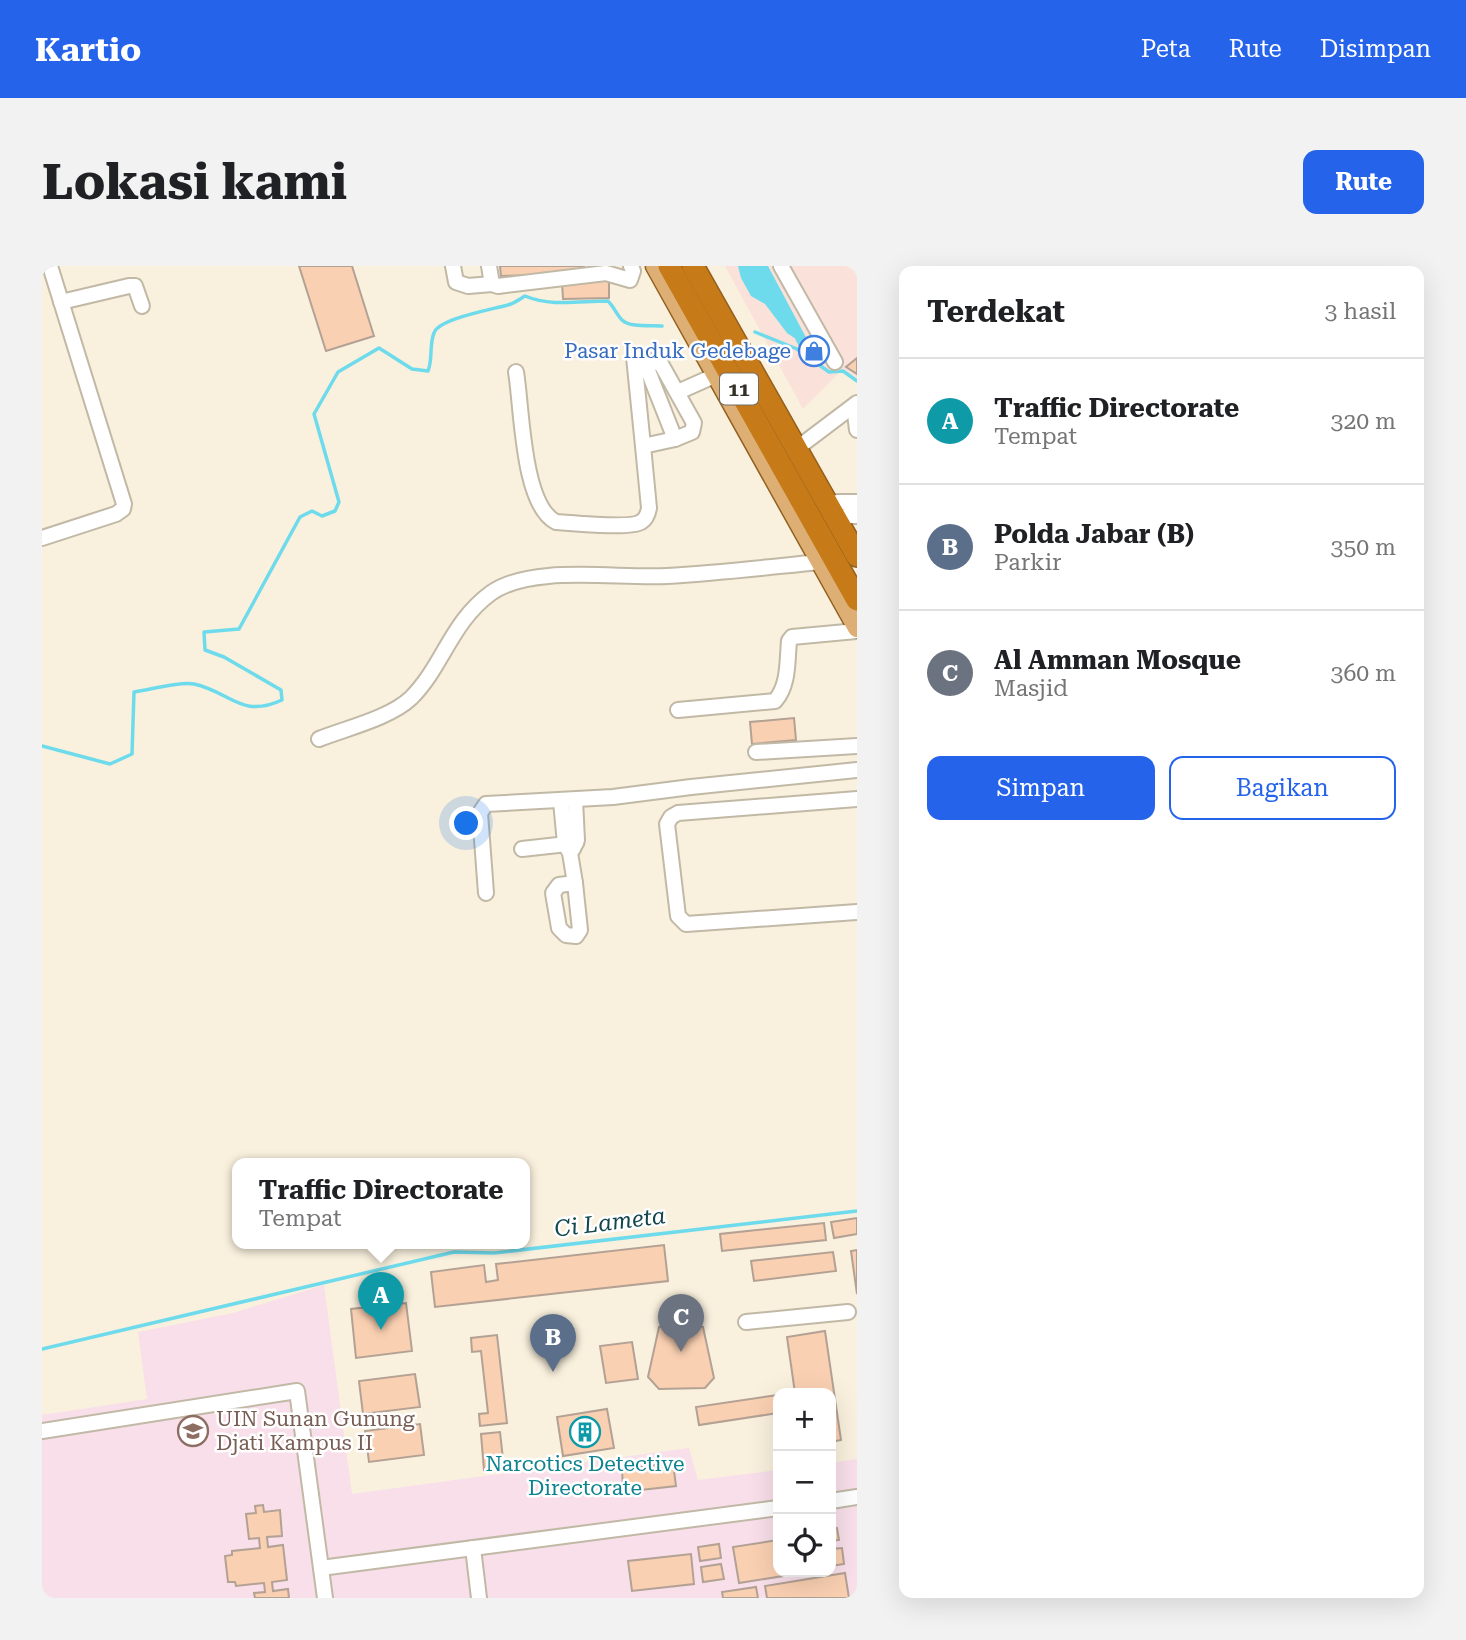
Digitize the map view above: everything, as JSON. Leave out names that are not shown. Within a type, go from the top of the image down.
[{"type":"highway","name":"11","points":[[693,266],[838,508],[856,548]]},
{"type":"highway","name":"11","points":[[660,267],[838,508],[857,600]]},
{"type":"main road","points":[[705,266],[838,508]]},
{"type":"main road","points":[[660,267],[716,375],[857,629]]},
{"type":"street","points":[[453,266],[456,282],[462,285],[498,286],[606,273],[630,280],[632,268],[660,267]]},
{"type":"street","points":[[489,266],[492,284]]},
{"type":"street","points":[[781,266],[835,362]]},
{"type":"street","points":[[42,538],[116,514],[124,504],[52,267]]},
{"type":"street","points":[[61,302],[135,286],[139,291],[142,306]]},
{"type":"street","points":[[516,372],[529,480],[548,519],[556,522],[625,525],[640,523],[647,515],[649,508],[634,357],[661,364],[678,392],[694,428],[675,439],[643,446]]},
{"type":"street","points":[[643,358],[675,439]]},
{"type":"street","points":[[678,392],[716,375]]},
{"type":"street","points":[[804,443],[855,405]]},
{"type":"street","points":[[855,405],[857,430]]},
{"type":"street","points":[[319,739],[388,713],[408,700],[424,684],[457,626],[489,594],[506,584],[529,577],[665,576],[820,562]]},
{"type":"street","points":[[678,710],[775,701],[782,693],[785,682],[789,641],[792,637],[857,629]]},
{"type":"street","points":[[757,752],[857,746]]},
{"type":"street","points":[[486,893],[480,813],[486,804],[568,800],[857,770]]},
{"type":"street","points":[[857,799],[678,813],[671,817],[667,824],[678,916],[686,923],[857,912]]},
{"type":"street","points":[[568,800],[575,883]]},
{"type":"street","points":[[522,849],[570,847]]},
{"type":"street","points":[[746,1322],[848,1312]]},
{"type":"street","points":[[42,1431],[298,1391],[325,1598]]},
{"type":"street","points":[[836,1500],[857,1497]]},
{"type":"street","points":[[321,1568],[773,1509]]},
{"type":"street","points":[[473,1548],[479,1598]]},
{"type":"shaded area","name":"Pasar Induk Gedebage","points":[[725,266],[857,266],[857,378],[843,369],[803,409]]},
{"type":"shaded area","name":"UIN Sunan Gunung Djati Kampus II","points":[[324,1285],[352,1494],[689,1448],[698,1480],[773,1471],[773,1577],[836,1577],[836,1462],[857,1459],[857,1598],[42,1598],[42,1415],[147,1399],[138,1332],[233,1313]]},
{"type":"water","points":[[738,266],[768,266],[809,343],[805,345],[787,333],[765,304],[751,296]]},
{"type":"building","points":[[299,266],[352,266],[374,336],[326,351]]},
{"type":"building","points":[[500,266],[584,266],[585,274],[501,276]]},
{"type":"building","points":[[609,280],[609,298],[563,299],[562,282]]},
{"type":"building","points":[[857,358],[857,374],[846,367]]},
{"type":"building","points":[[794,718],[796,740],[752,744],[750,722]]},
{"type":"building","points":[[857,1218],[857,1234],[834,1238],[831,1222]]},
{"type":"building","points":[[824,1223],[826,1240],[722,1251],[720,1234]]},
{"type":"building","points":[[664,1245],[668,1281],[435,1307],[431,1272],[484,1265],[486,1282],[498,1280],[496,1264]]},
{"type":"building","points":[[857,1250],[857,1294],[851,1251]]},
{"type":"building","points":[[833,1252],[836,1271],[754,1281],[751,1261]]},
{"type":"building","points":[[406,1303],[412,1351],[356,1358],[351,1309]]},
{"type":"building","points":[[659,1327],[703,1327],[714,1378],[705,1388],[659,1389],[648,1377]]},
{"type":"building","points":[[825,1331],[833,1388],[794,1388],[787,1337]]},
{"type":"building","points":[[497,1335],[507,1423],[480,1426],[479,1414],[488,1413],[481,1351],[472,1352],[471,1338]]},
{"type":"building","points":[[632,1342],[638,1379],[606,1383],[600,1346]]},
{"type":"building","points":[[415,1374],[420,1407],[363,1414],[359,1381]]},
{"type":"building","points":[[773,1396],[773,1414],[699,1425],[696,1407]]},
{"type":"building","points":[[836,1406],[841,1440],[836,1441]]},
{"type":"building","name":"Narcotics Detective Directorate","points":[[607,1409],[614,1448],[563,1456],[557,1417]]},
{"type":"building","points":[[420,1424],[424,1455],[369,1462],[365,1431]]},
{"type":"building","points":[[500,1432],[504,1468],[484,1470],[481,1434]]},
{"type":"building","points":[[673,1463],[676,1486],[623,1492],[622,1467]]},
{"type":"building","points":[[263,1505],[264,1512],[280,1510],[282,1536],[267,1537],[268,1547],[283,1545],[287,1580],[272,1582],[273,1591],[288,1589],[289,1598],[255,1598],[254,1593],[265,1592],[264,1583],[236,1586],[235,1582],[228,1582],[225,1556],[232,1555],[232,1551],[260,1548],[259,1538],[249,1539],[246,1514],[256,1513],[255,1506]]},
{"type":"building","points":[[773,1541],[773,1577],[777,1577],[739,1583],[733,1547]]},
{"type":"building","points":[[719,1544],[721,1558],[700,1561],[698,1547]]},
{"type":"building","points":[[842,1548],[844,1564],[836,1565],[836,1549]]},
{"type":"building","points":[[691,1554],[694,1584],[632,1591],[628,1561]]},
{"type":"building","points":[[721,1564],[724,1579],[703,1582],[701,1567]]},
{"type":"building","points":[[845,1573],[849,1598],[767,1598],[765,1586],[836,1577],[836,1574]]},
{"type":"building","points":[[756,1587],[758,1598],[723,1598],[722,1592]]},
{"type":"waterway","points":[[42,746],[110,764],[132,754],[134,692],[188,683],[256,707],[282,700],[281,690],[224,657],[205,650],[204,632],[239,629],[300,517],[312,511],[322,516],[335,511],[339,502],[314,414],[338,372],[379,348],[412,369],[428,371],[434,333],[438,328],[469,315],[511,304],[525,296],[555,302],[608,301],[626,323],[662,326]]},
{"type":"waterway","points":[[755,332],[797,349],[829,372],[843,371],[857,381]]},
{"type":"waterway","points":[[797,339],[804,352]]},
{"type":"waterway","name":"Ci Lameta","points":[[530,1249],[857,1211]]},
{"type":"waterway","name":"Ci Lameta","points":[[42,1349],[454,1252],[494,1253],[529,1249]]},
{"type":"place","name":"Pasar Induk Gedebage","points":[[814,351]]},
{"type":"place","name":"Traffic Directorate","points":[[381,1330]]},
{"type":"place","name":"Al Amman Mosque","points":[[681,1352]]},
{"type":"place","name":"Polda Jabar (B)","points":[[553,1372]]},
{"type":"place","name":"UIN Sunan Gunung Djati Kampus II","points":[[193,1431]]},
{"type":"place","name":"Narcotics Detective Directorate","points":[[585,1432]]}]
